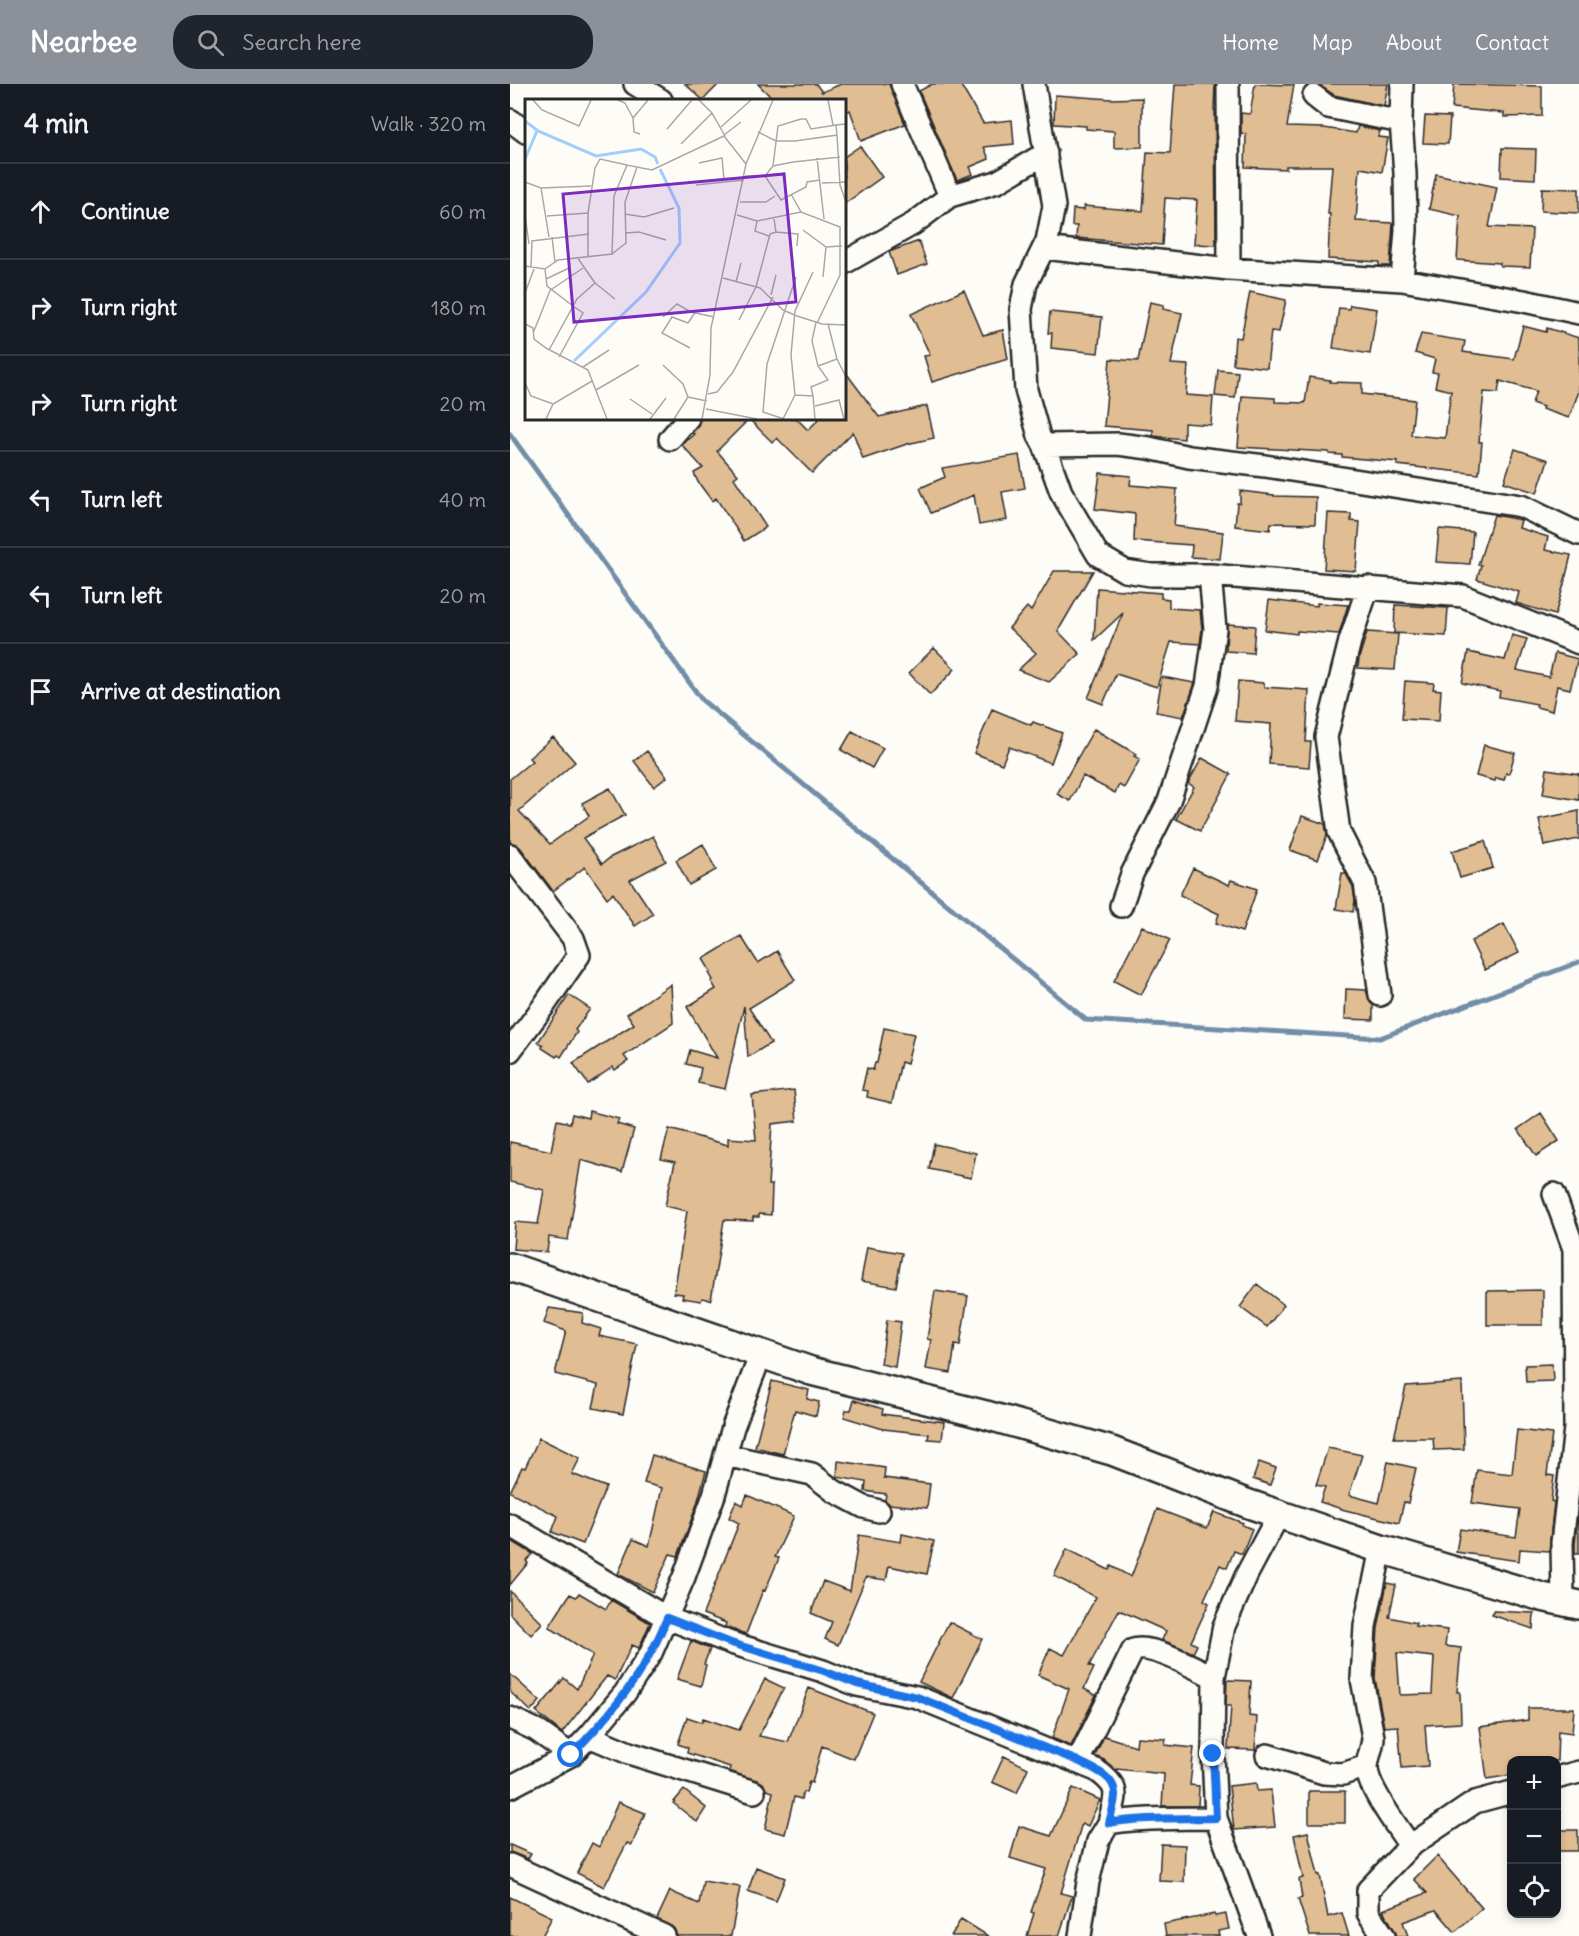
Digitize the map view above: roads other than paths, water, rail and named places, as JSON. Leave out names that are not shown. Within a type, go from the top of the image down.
[{"type":"street","points":[[902,84],[950,196]]},
{"type":"street","points":[[1034,84],[1054,206],[1044,248],[1026,284],[1021,309],[1026,390],[1039,436],[1061,492],[1098,555],[1125,571],[1151,575],[1210,575],[1463,596],[1579,643]]},
{"type":"street","points":[[1228,84],[1229,269]]},
{"type":"street","points":[[1402,84],[1401,122],[1406,196],[1402,280]]},
{"type":"street","points":[[1314,96],[1328,107],[1401,122]]},
{"type":"street","points":[[510,120],[525,131]]},
{"type":"street","points":[[846,262],[914,224],[950,196],[997,183],[1046,153]]},
{"type":"street","points":[[1044,248],[1229,269],[1402,280],[1579,313]]},
{"type":"street","points":[[670,439],[686,420]]},
{"type":"street","points":[[1044,445],[1118,444],[1189,457],[1265,466],[1521,506],[1579,534]]},
{"type":"street","points":[[1121,906],[1131,874],[1169,801],[1207,686],[1215,629],[1210,575]]},
{"type":"street","points":[[1368,587],[1350,641],[1326,737],[1340,832],[1365,883],[1380,995]]},
{"type":"street","points":[[510,855],[573,938],[579,955],[510,1051]]},
{"type":"street","points":[[510,1267],[811,1371],[986,1415],[1112,1451],[1279,1514],[1381,1549],[1542,1597],[1571,1603],[1562,1543],[1577,1428],[1574,1249],[1554,1194]]},
{"type":"street","points":[[510,1787],[571,1755],[625,1693],[651,1653],[667,1618],[714,1495],[733,1427],[761,1354]]},
{"type":"street","points":[[725,1455],[812,1474],[834,1491],[864,1507],[879,1511]]},
{"type":"street","points":[[1259,1936],[1216,1818],[1213,1754],[1214,1677],[1224,1626],[1247,1574],[1279,1514]]},
{"type":"street","points":[[510,1525],[667,1618],[731,1643],[814,1668],[857,1684],[917,1697],[1078,1761],[1111,1780],[1116,1792],[1109,1823],[1098,1841],[1088,1882],[1080,1936]]},
{"type":"street","points":[[1381,1549],[1365,1626],[1362,1679],[1373,1737],[1373,1746],[1367,1766],[1368,1777],[1410,1846]]},
{"type":"street","points":[[1078,1761],[1133,1650],[1138,1648],[1152,1650],[1214,1677]]},
{"type":"street","points":[[510,1718],[536,1730],[571,1755]]},
{"type":"street","points":[[589,1736],[629,1753],[754,1792]]},
{"type":"street","points":[[1267,1755],[1324,1773],[1342,1774],[1367,1766]]},
{"type":"street","points":[[1561,1777],[1579,1772]]},
{"type":"street","points":[[1384,1936],[1368,1913],[1368,1890],[1410,1846],[1475,1802],[1507,1793]]},
{"type":"street","points":[[1109,1823],[1131,1819],[1216,1818]]},
{"type":"street","points":[[510,1865],[664,1936]]},
{"type":"waterway","points":[[510,434],[702,700],[1086,1020],[1380,1038],[1579,962]]}]
